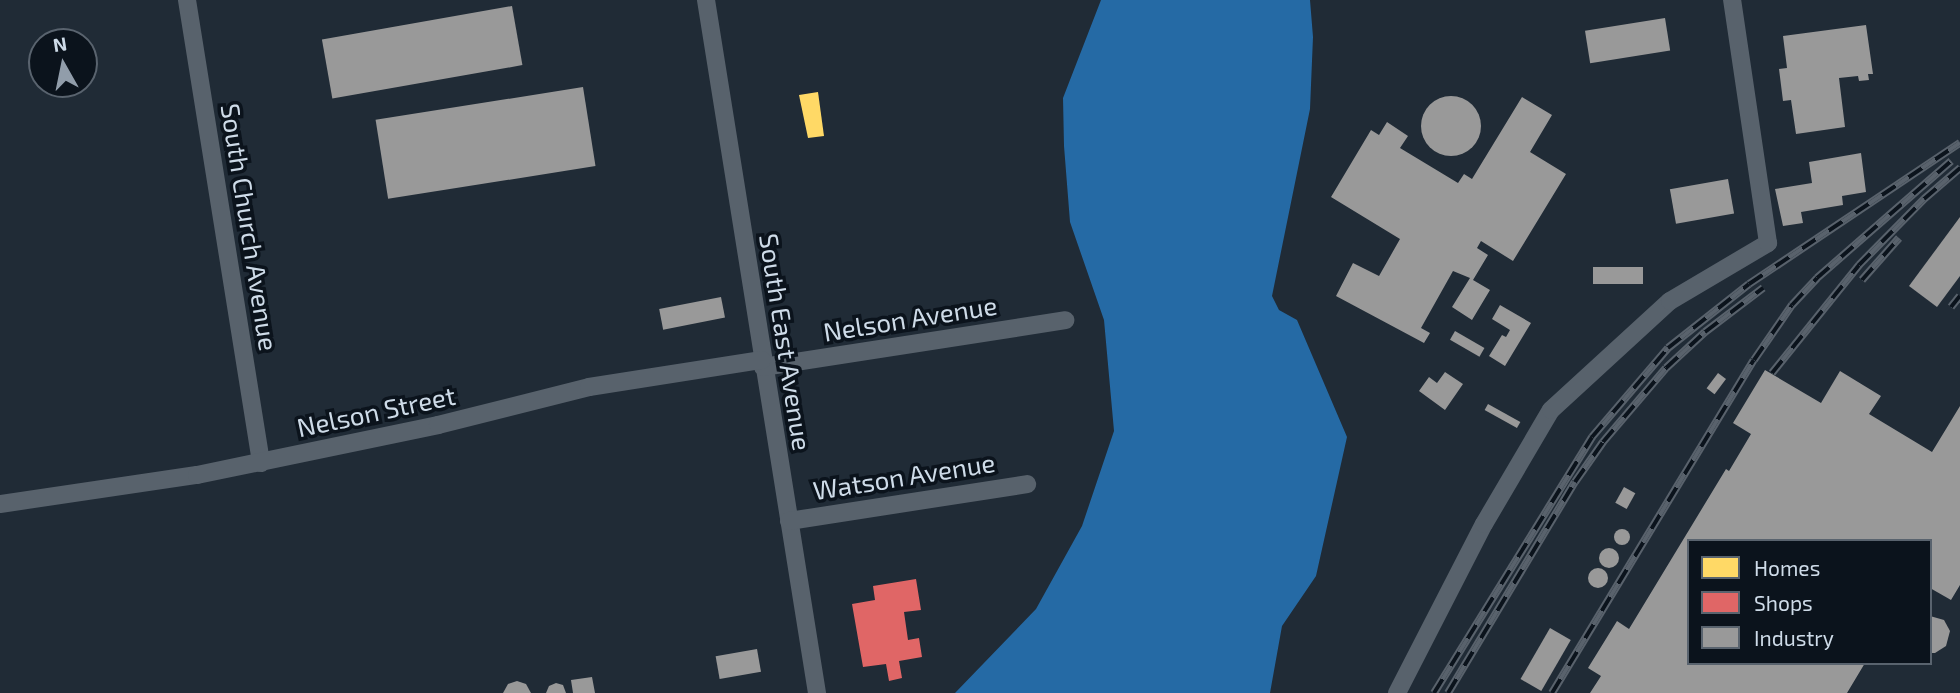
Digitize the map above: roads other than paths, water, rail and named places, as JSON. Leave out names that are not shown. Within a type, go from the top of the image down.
[{"type":"street","name":"South Church Avenue","points":[[187,0],[261,463]]},
{"type":"street","name":"South East Avenue","points":[[706,0],[762,363],[817,693]]},
{"type":"street","points":[[1397,693],[1484,524],[1550,410],[1670,300],[1768,243],[1732,0]]},
{"type":"street","name":"Nelson Avenue","points":[[762,363],[1065,320]]},
{"type":"street","name":"Nelson Street","points":[[0,504],[261,463],[438,425],[589,387],[762,363]]},
{"type":"street","name":"Watson Avenue","points":[[789,521],[1027,484]]},
{"type":"water","points":[[1101,0],[1310,0],[1313,37],[1310,109],[1272,296],[1279,310],[1297,320],[1347,437],[1316,576],[1282,626],[1270,693],[955,693],[1036,609],[1082,526],[1114,431],[1104,320],[1070,222],[1064,146],[1063,98]]},
{"type":"railway","points":[[1434,693],[1592,437],[1668,348],[1749,284],[1960,143]]},
{"type":"railway","points":[[1552,693],[1754,360],[1792,305],[1817,278],[1951,161]]},
{"type":"railway","points":[[1772,373],[1859,265],[1924,199],[1960,168]]},
{"type":"railway","points":[[1862,280],[1899,238]]},
{"type":"railway","points":[[1448,693],[1575,482],[1603,442],[1666,368],[1705,332],[1763,288]]},
{"type":"railway","points":[[1951,307],[1960,296]]}]
